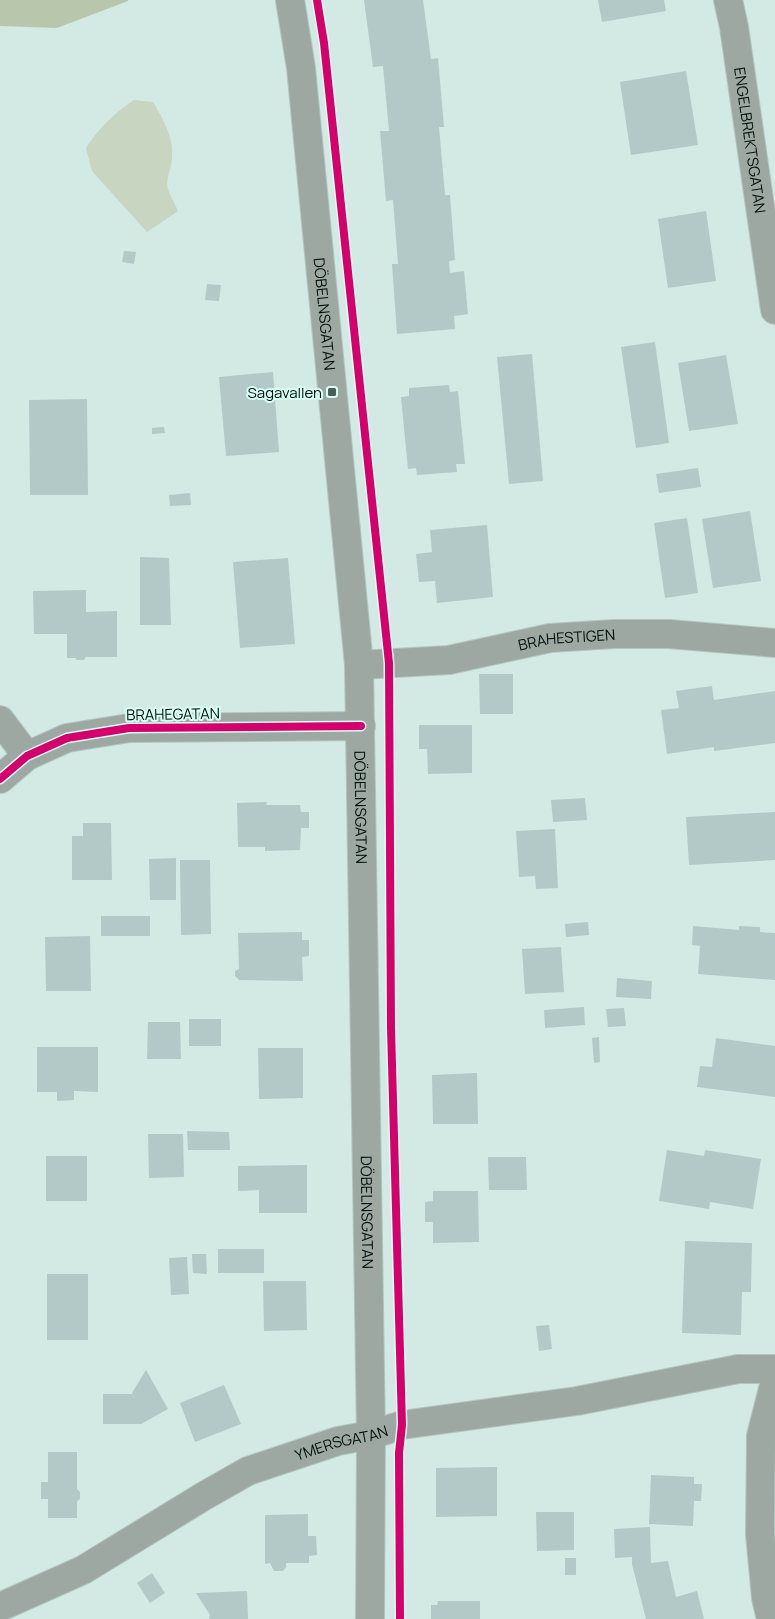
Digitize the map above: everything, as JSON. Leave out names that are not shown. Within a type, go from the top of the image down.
[{"type":"street","name":"DÖBELNSGATAN","points":[[290,0],[301,68],[359,665],[371,1435],[370,1619]]},
{"type":"street","name":"ENGELBREKTSGATAN","points":[[728,0],[734,27],[775,310]]},
{"type":"street","name":"BRAHESTIGEN","points":[[359,665],[449,660],[550,638],[614,634],[669,634],[775,643]]},
{"type":"street","points":[[0,720],[27,756]]},
{"type":"street","name":"BRAHEGATAN","points":[[0,779],[27,756],[67,738],[129,728],[361,726]]},
{"type":"street","name":"YMERSGATAN","points":[[0,1607],[83,1570],[248,1471],[338,1441],[371,1435],[402,1425],[577,1401],[738,1369],[775,1369]]},
{"type":"street","points":[[770,1603],[760,1534],[761,1436],[775,1381]]},
{"type":"green space","points":[[0,0],[128,1],[57,28],[0,26]]},
{"type":"green space","points":[[134,100],[153,102],[167,128],[172,150],[172,162],[167,185],[178,211],[147,232],[92,171],[86,148],[107,121]]},
{"type":"building","points":[[364,0],[423,0],[431,59],[438,58],[444,127],[439,127],[445,195],[450,195],[455,260],[449,261],[450,273],[464,271],[468,314],[454,316],[455,329],[397,334],[392,264],[398,264],[393,200],[386,201],[380,131],[389,131],[383,66],[373,67]]},
{"type":"building","points":[[598,0],[664,0],[666,11],[602,22]]},
{"type":"building","points":[[686,71],[698,145],[631,155],[620,82]]},
{"type":"building","points":[[706,211],[716,281],[668,288],[658,219]]},
{"type":"building","points":[[124,251],[136,252],[134,264],[122,262]]},
{"type":"building","points":[[207,284],[221,285],[219,301],[205,300]]},
{"type":"building","points":[[655,342],[669,443],[636,448],[621,347]]},
{"type":"building","points":[[532,354],[543,481],[509,484],[497,357]]},
{"type":"building","points":[[726,355],[738,424],[689,431],[678,363]]},
{"type":"building","points":[[273,372],[279,452],[226,456],[219,377]]},
{"type":"building","points":[[449,385],[450,392],[458,391],[465,464],[456,464],[457,472],[417,475],[416,468],[408,469],[401,397],[409,396],[409,388]]},
{"type":"building","points":[[87,399],[88,495],[30,495],[29,400]]},
{"type":"building","points":[[164,427],[165,433],[152,434],[152,428]]},
{"type":"building","points":[[698,468],[701,487],[659,493],[656,474]]},
{"type":"building","points":[[190,493],[191,505],[170,506],[169,495]]},
{"type":"building","points":[[750,511],[761,581],[713,588],[702,519]]},
{"type":"building","points":[[687,518],[698,593],[665,598],[654,523]]},
{"type":"building","points":[[487,525],[493,597],[437,603],[435,581],[419,582],[416,554],[432,552],[430,530]]},
{"type":"building","points":[[140,557],[169,558],[171,625],[140,625]]},
{"type":"building","points":[[288,558],[295,644],[240,648],[233,562]]},
{"type":"building","points":[[86,590],[86,612],[117,611],[117,657],[86,657],[84,660],[67,658],[67,634],[34,634],[33,591]]},
{"type":"building","points":[[479,674],[513,674],[513,714],[480,714]]},
{"type":"building","points":[[712,686],[714,700],[775,691],[775,743],[714,751],[714,747],[667,754],[661,710],[679,708],[676,691]]},
{"type":"building","points":[[419,725],[472,725],[472,773],[428,774],[427,749],[419,749]]},
{"type":"building","points":[[585,798],[587,820],[553,822],[551,800]]},
{"type":"building","points":[[267,802],[266,805],[300,805],[301,812],[309,812],[309,828],[301,828],[300,850],[265,851],[265,847],[238,847],[237,803]]},
{"type":"building","points":[[775,812],[775,860],[689,865],[686,817]]},
{"type":"building","points":[[83,823],[111,823],[112,880],[72,880],[72,836],[83,836]]},
{"type":"building","points":[[555,829],[558,888],[536,889],[535,876],[519,877],[516,831]]},
{"type":"building","points":[[176,858],[176,900],[150,900],[149,859]]},
{"type":"building","points":[[180,860],[210,860],[211,934],[181,935]]},
{"type":"building","points":[[101,916],[150,916],[150,936],[101,936]]},
{"type":"building","points":[[588,922],[589,935],[566,937],[565,924]]},
{"type":"building","points":[[693,926],[739,930],[739,926],[760,927],[760,932],[775,933],[775,980],[698,974],[700,946],[692,945]]},
{"type":"building","points":[[302,932],[302,940],[309,940],[309,956],[302,957],[303,981],[239,980],[235,976],[235,971],[239,969],[238,933]]},
{"type":"building","points":[[90,936],[91,991],[46,991],[45,937]]},
{"type":"building","points":[[561,947],[564,992],[525,994],[522,949]]},
{"type":"building","points":[[617,978],[652,981],[651,999],[616,997]]},
{"type":"building","points":[[584,1007],[585,1025],[545,1028],[544,1010]]},
{"type":"building","points":[[624,1008],[626,1026],[608,1027],[606,1009]]},
{"type":"building","points":[[189,1019],[221,1019],[221,1046],[189,1046]]},
{"type":"building","points":[[148,1022],[180,1022],[181,1059],[147,1059]]},
{"type":"building","points":[[599,1037],[600,1062],[594,1063],[592,1038]]},
{"type":"building","points":[[716,1038],[775,1046],[775,1097],[697,1087],[700,1066],[712,1067]]},
{"type":"building","points":[[37,1047],[98,1047],[98,1092],[74,1091],[74,1100],[57,1101],[57,1092],[37,1092]]},
{"type":"building","points":[[258,1048],[303,1048],[303,1098],[259,1099]]},
{"type":"building","points":[[477,1073],[478,1124],[433,1124],[432,1075]]},
{"type":"building","points":[[187,1131],[229,1132],[230,1150],[188,1150]]},
{"type":"building","points":[[148,1134],[183,1134],[184,1177],[149,1178]]},
{"type":"building","points":[[667,1150],[704,1156],[705,1150],[761,1159],[753,1209],[710,1202],[709,1209],[659,1201]]},
{"type":"building","points":[[46,1156],[87,1156],[87,1201],[46,1201]]},
{"type":"building","points":[[488,1157],[526,1157],[527,1190],[489,1190]]},
{"type":"building","points":[[307,1165],[307,1213],[259,1213],[259,1190],[238,1191],[238,1166]]},
{"type":"building","points":[[433,1191],[478,1191],[479,1242],[433,1243],[433,1222],[425,1222],[425,1202],[433,1201]]},
{"type":"building","points":[[685,1241],[752,1243],[751,1292],[742,1292],[741,1335],[682,1333]]},
{"type":"building","points":[[218,1249],[264,1249],[264,1273],[218,1273]]},
{"type":"building","points":[[192,1254],[206,1254],[207,1274],[193,1273]]},
{"type":"building","points":[[187,1257],[189,1294],[171,1295],[169,1258]]},
{"type":"building","points":[[47,1274],[88,1274],[88,1340],[47,1340]]},
{"type":"building","points":[[263,1281],[306,1281],[307,1330],[264,1331]]},
{"type":"building","points":[[549,1325],[552,1349],[539,1351],[536,1326]]},
{"type":"building","points":[[146,1370],[168,1409],[141,1424],[103,1424],[103,1394],[132,1394],[135,1400],[132,1393]]},
{"type":"building","points":[[224,1385],[241,1424],[195,1442],[180,1403]]},
{"type":"building","points":[[48,1452],[77,1452],[77,1489],[80,1492],[80,1499],[77,1501],[77,1518],[48,1518],[48,1499],[41,1499],[41,1482],[48,1482]]},
{"type":"building","points":[[497,1467],[497,1516],[436,1517],[436,1468]]},
{"type":"building","points":[[651,1475],[694,1477],[694,1484],[702,1484],[701,1501],[694,1501],[693,1526],[649,1524]]},
{"type":"building","points":[[536,1512],[574,1512],[574,1550],[537,1551]]},
{"type":"building","points":[[308,1514],[308,1536],[316,1536],[317,1555],[309,1556],[309,1563],[286,1563],[283,1571],[274,1571],[270,1563],[265,1564],[265,1515]]},
{"type":"building","points":[[650,1527],[651,1563],[668,1561],[676,1597],[697,1591],[704,1619],[646,1619],[632,1564],[632,1557],[615,1558],[614,1529]]},
{"type":"building","points":[[565,1558],[576,1558],[576,1575],[565,1575]]},
{"type":"building","points":[[152,1573],[165,1593],[150,1603],[137,1583]]},
{"type":"building","points":[[247,1591],[248,1619],[209,1619],[210,1615],[196,1593]]},
{"type":"building","points":[[438,1601],[480,1601],[480,1619],[431,1619],[431,1605],[437,1605]]},
{"type":"cycle path","points":[[317,0],[324,43],[389,663],[391,1028],[402,1425],[399,1453],[400,1619]]},
{"type":"cycle path","points":[[0,779],[27,756],[67,738],[129,728],[361,726]]},
{"type":"place","name":"Sagavallen","points":[[332,392]]}]
